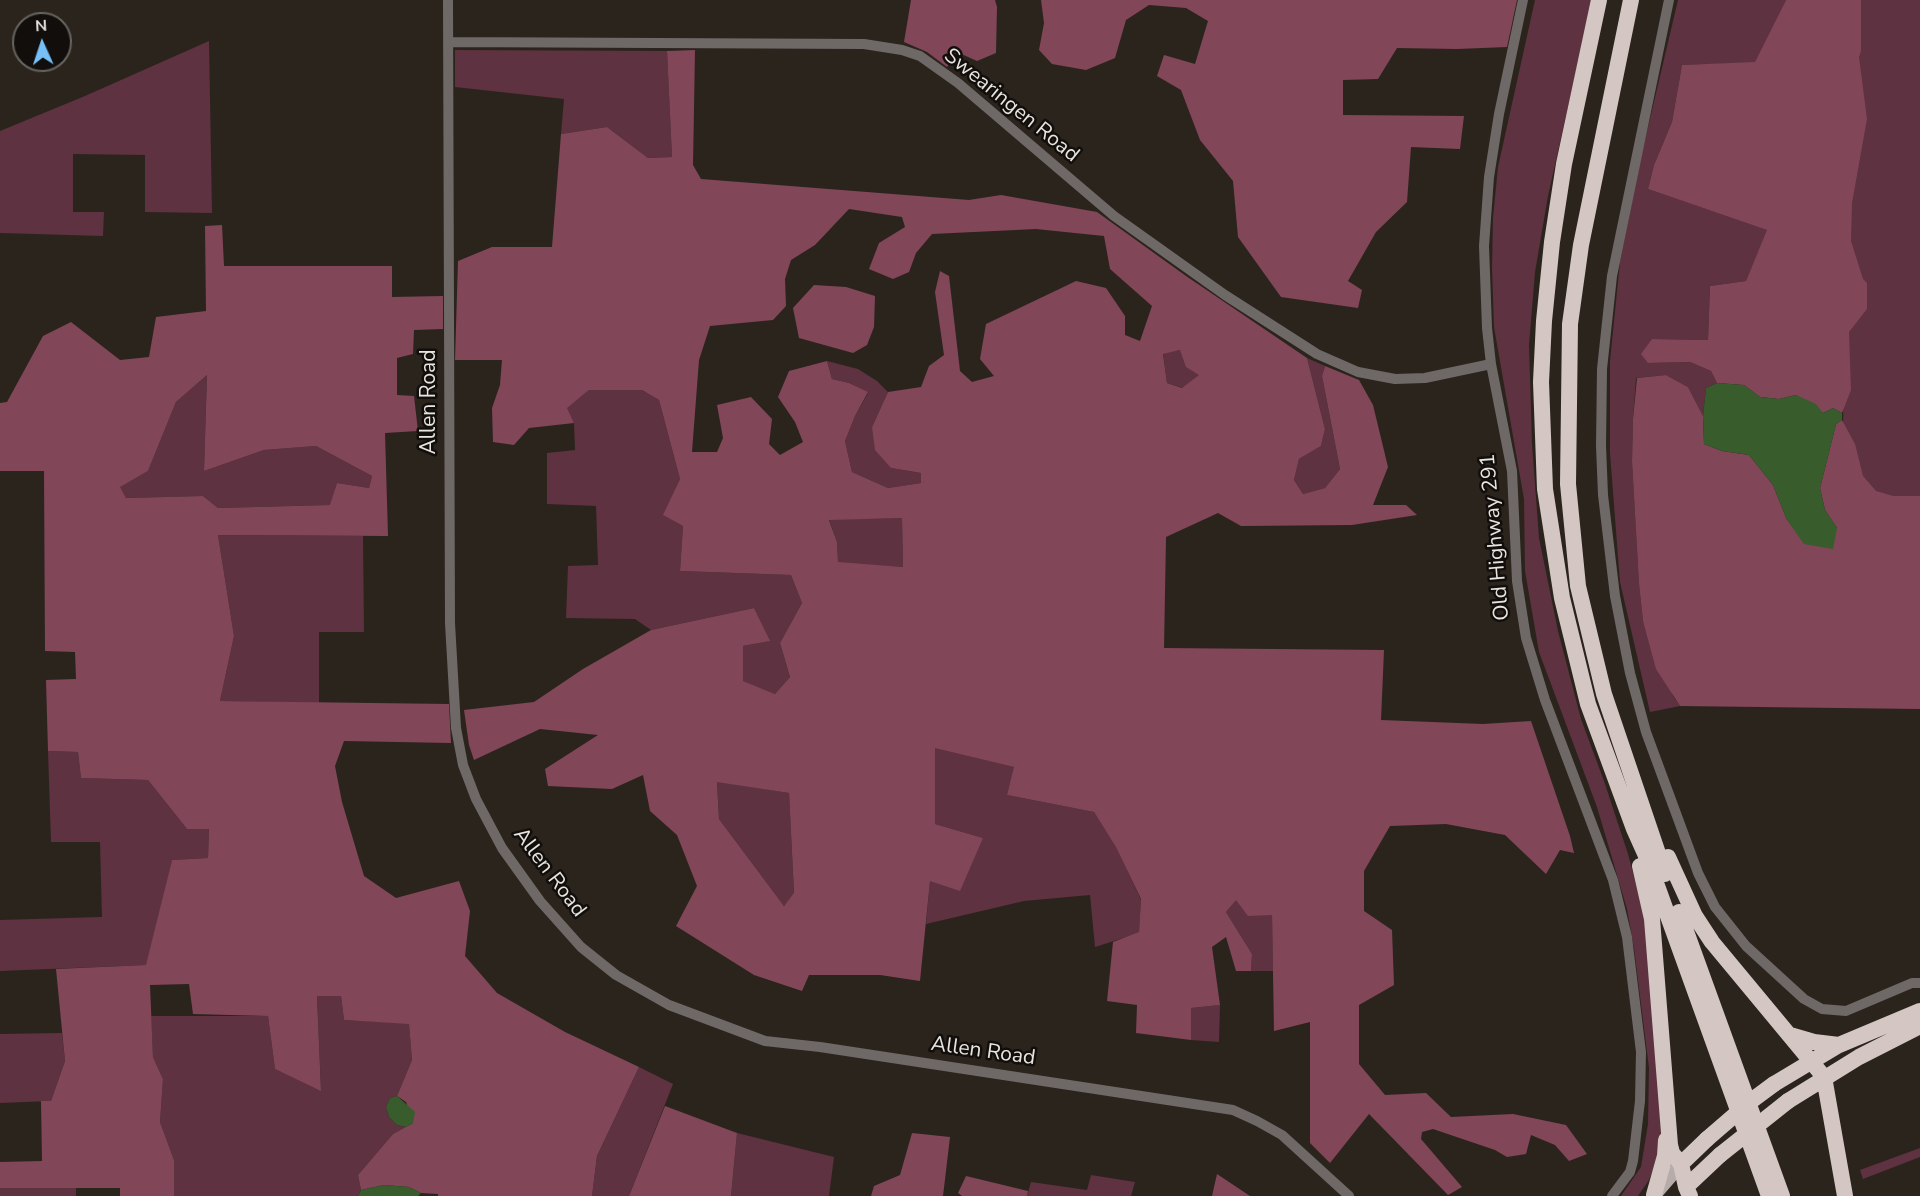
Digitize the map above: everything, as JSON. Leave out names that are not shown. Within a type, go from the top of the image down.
[{"type":"highway","points":[[1599,0],[1564,164],[1552,242],[1541,382],[1545,489],[1562,598],[1588,704],[1634,830],[1647,858],[1769,1196]]},
{"type":"highway","points":[[1631,0],[1581,245],[1570,324],[1568,484],[1578,586],[1604,694],[1637,794],[1782,1196]]},
{"type":"highway","points":[[1637,794],[1695,916],[1712,942],[1811,1061],[1831,1073]]},
{"type":"highway","points":[[1634,830],[1638,859],[1652,919],[1672,1153],[1681,1164],[1684,1193]]},
{"type":"highway","points":[[1681,1164],[1751,1101],[1774,1084],[1839,1045],[1920,1011]]},
{"type":"highway","points":[[1684,1193],[1720,1155],[1788,1101],[1831,1073],[1920,1026]]},
{"type":"highway","points":[[1790,1035],[1814,1042],[1839,1045]]},
{"type":"highway","points":[[1831,1073],[1830,1102],[1845,1196]]},
{"type":"highway","points":[[1653,1196],[1665,1156],[1668,1121]]},
{"type":"main road","points":[[1653,1196],[1681,1164]]},
{"type":"street","name":"Allen Road","points":[[448,0],[451,642],[456,728],[463,765],[476,799],[502,848],[540,901],[581,947],[616,975],[669,1005],[765,1041],[820,1047],[1233,1110],[1282,1135],[1350,1196]]},
{"type":"street","name":"Old Highway 291","points":[[1523,0],[1499,114],[1489,177],[1484,246],[1484,288],[1491,364],[1512,471],[1517,581],[1526,638],[1545,700],[1613,880],[1627,937],[1641,1052],[1640,1101],[1633,1161],[1629,1172],[1612,1196]]},
{"type":"street","points":[[1669,0],[1612,276],[1602,369],[1603,495],[1615,596],[1630,673],[1646,732],[1698,873],[1715,907],[1734,933],[1804,999],[1822,1010],[1846,1011],[1912,983],[1920,983]]},
{"type":"street","name":"Swearingen Road","points":[[448,42],[864,44],[902,50],[920,56],[958,83],[1114,216],[1225,295],[1317,354],[1358,372],[1395,379],[1425,378],[1491,364]]},
{"type":"shaded area","points":[[911,0],[995,0],[997,7],[996,53],[977,61],[957,52],[947,67],[927,52],[904,42]]},
{"type":"shaded area","points":[[1041,0],[1517,0],[1507,47],[1397,48],[1378,79],[1343,80],[1343,115],[1464,116],[1460,149],[1411,147],[1407,202],[1376,232],[1348,281],[1362,290],[1358,308],[1281,297],[1238,237],[1233,181],[1200,140],[1181,90],[1157,76],[1164,55],[1195,64],[1208,21],[1186,8],[1149,5],[1126,20],[1115,58],[1086,70],[1052,64],[1039,50],[1044,23]]},
{"type":"shaded area","points":[[1535,0],[1592,0],[1548,196],[1535,272],[1529,345],[1532,444],[1539,538],[1558,631],[1581,719],[1628,854],[1645,917],[1659,1072],[1661,1133],[1658,1157],[1649,1180],[1638,1196],[1621,1196],[1641,1167],[1648,1124],[1649,1068],[1634,948],[1627,909],[1597,807],[1539,652],[1525,571],[1524,499],[1494,327],[1493,218],[1498,167]]},
{"type":"shaded area","points":[[1678,0],[1786,0],[1755,63],[1682,65],[1672,122],[1654,165],[1648,189],[1768,230],[1746,281],[1710,286],[1708,340],[1652,339],[1648,363],[1690,362],[1711,371],[1717,383],[1706,388],[1703,416],[1688,387],[1666,375],[1636,378],[1632,462],[1643,621],[1673,696],[1680,706],[1650,712],[1620,582],[1610,453],[1610,361],[1620,262],[1641,157]]},
{"type":"shaded area","points":[[1786,0],[1861,0],[1859,57],[1867,119],[1852,203],[1851,241],[1863,279],[1867,283],[1867,309],[1849,332],[1851,390],[1842,413],[1833,408],[1823,413],[1796,395],[1779,399],[1760,397],[1744,385],[1717,383],[1711,371],[1690,362],[1648,363],[1641,354],[1652,339],[1708,340],[1710,286],[1746,281],[1767,230],[1648,189],[1654,165],[1672,122],[1682,65],[1755,62]]},
{"type":"shaded area","points":[[1844,0],[1920,0],[1920,502],[1843,504]]},
{"type":"shaded area","points":[[209,41],[212,213],[145,212],[145,155],[73,154],[73,212],[104,212],[103,236],[0,233],[0,131]]},
{"type":"shaded area","points":[[455,50],[667,51],[672,157],[648,158],[607,127],[561,134],[564,99],[455,87]]},
{"type":"shaded area","points":[[695,50],[693,165],[701,179],[969,200],[1001,195],[1097,212],[1307,358],[1325,429],[1321,446],[1299,459],[1294,480],[1303,494],[1325,488],[1340,469],[1322,376],[1325,366],[1359,380],[1373,405],[1388,467],[1373,505],[1406,505],[1417,515],[1352,525],[1241,526],[1218,513],[1166,537],[1164,648],[1384,650],[1381,720],[1483,724],[1531,721],[1574,853],[1560,850],[1546,874],[1505,835],[1446,824],[1390,826],[1364,871],[1364,911],[1392,930],[1394,985],[1359,1005],[1359,1064],[1385,1095],[1426,1093],[1451,1117],[1513,1114],[1566,1125],[1587,1154],[1569,1161],[1555,1145],[1531,1135],[1526,1154],[1507,1157],[1495,1150],[1433,1129],[1422,1132],[1421,1139],[1462,1187],[1448,1195],[1369,1114],[1330,1163],[1310,1143],[1310,1022],[1274,1031],[1272,915],[1248,916],[1236,900],[1226,912],[1252,954],[1251,971],[1236,971],[1226,937],[1212,947],[1220,1005],[1191,1008],[1191,1040],[1136,1033],[1137,1005],[1107,1001],[1113,942],[1139,932],[1141,899],[1116,847],[1094,812],[1007,795],[1014,767],[935,748],[935,824],[983,838],[960,891],[930,881],[920,981],[880,975],[809,975],[802,991],[754,975],[676,926],[697,886],[677,835],[650,811],[643,775],[612,789],[548,786],[545,769],[598,735],[540,729],[474,760],[469,745],[464,710],[534,702],[583,669],[651,630],[754,608],[770,641],[743,646],[743,681],[775,694],[790,677],[780,643],[802,603],[791,575],[680,571],[683,526],[663,515],[680,479],[659,400],[642,390],[589,390],[567,408],[574,423],[529,428],[514,445],[493,442],[492,408],[500,385],[502,360],[455,360],[458,261],[492,247],[552,247],[561,134],[607,127],[648,158],[672,157],[667,51]],"holes":[[[849,209],[902,217],[905,227],[879,243],[869,269],[893,279],[909,272],[916,253],[932,234],[1036,229],[1104,236],[1110,269],[1152,306],[1140,341],[1125,335],[1125,316],[1106,288],[1076,281],[986,324],[980,359],[994,376],[972,382],[960,371],[949,276],[940,271],[935,292],[944,355],[929,366],[921,387],[888,392],[872,427],[875,450],[891,468],[921,473],[921,483],[888,488],[852,472],[845,441],[868,392],[849,383],[832,379],[827,361],[789,371],[778,397],[795,422],[803,442],[780,455],[769,444],[772,419],[751,397],[717,405],[723,438],[717,452],[692,452],[699,360],[710,326],[773,320],[786,306],[785,279],[791,260],[815,245]],[[1180,350],[1186,367],[1199,375],[1182,388],[1167,383],[1163,354]],[[902,518],[903,567],[838,562],[837,542],[829,520]],[[717,782],[789,793],[794,893],[784,906],[719,819]]]},
{"type":"shaded area","points":[[222,225],[224,266],[392,266],[392,297],[443,296],[443,329],[414,330],[413,354],[397,358],[397,395],[414,396],[418,431],[385,433],[388,536],[218,535],[234,636],[220,701],[449,704],[451,743],[344,741],[335,766],[342,802],[364,876],[396,898],[459,881],[470,911],[465,956],[497,993],[565,1032],[639,1067],[597,1156],[592,1196],[438,1196],[438,1194],[421,1193],[409,1187],[384,1185],[361,1190],[358,1175],[393,1134],[413,1123],[406,1102],[397,1096],[412,1060],[409,1024],[344,1020],[341,996],[317,996],[321,1091],[275,1069],[268,1016],[193,1014],[189,984],[150,985],[153,1057],[163,1079],[160,1122],[174,1160],[174,1196],[120,1196],[120,1188],[0,1188],[0,1162],[42,1161],[41,1101],[51,1101],[65,1061],[56,969],[146,965],[172,860],[208,858],[209,829],[187,829],[148,780],[81,778],[78,752],[48,751],[46,680],[76,679],[75,652],[45,651],[44,471],[0,471],[0,403],[7,402],[43,336],[71,322],[120,360],[149,357],[156,317],[206,311],[205,226]],"holes":[[[207,375],[204,471],[264,450],[316,446],[372,476],[369,488],[337,483],[330,505],[218,508],[203,496],[126,498],[120,487],[148,471],[176,402]]]},
{"type":"shaded area","points":[[814,285],[846,287],[875,296],[874,327],[867,345],[853,353],[799,338],[793,308]]},
{"type":"shaded area","points":[[1181,350],[1200,375],[1183,388],[1167,383],[1163,353]]},
{"type":"shaded area","points":[[1307,358],[1325,366],[1322,376],[1340,469],[1325,488],[1303,494],[1294,480],[1299,459],[1321,446],[1325,429]]},
{"type":"shaded area","points":[[827,361],[858,369],[877,381],[888,392],[872,427],[891,468],[921,473],[921,483],[888,488],[852,472],[845,441],[868,393],[849,383],[832,379]]},
{"type":"shaded area","points":[[207,375],[204,471],[264,450],[316,446],[372,476],[369,488],[337,483],[331,505],[218,508],[203,496],[126,498],[119,487],[148,471],[176,402]]},
{"type":"shaded area","points":[[1666,375],[1688,387],[1703,416],[1704,444],[1722,451],[1749,455],[1773,485],[1787,520],[1837,528],[1825,510],[1820,488],[1836,424],[1842,420],[1855,444],[1863,476],[1876,491],[1893,496],[1920,496],[1920,709],[1680,706],[1656,669],[1643,621],[1632,462],[1637,378]]},
{"type":"shaded area","points":[[1717,383],[1744,385],[1760,397],[1779,399],[1796,395],[1816,404],[1823,413],[1833,408],[1842,413],[1842,420],[1836,424],[1820,488],[1825,510],[1837,528],[1833,549],[1804,544],[1787,520],[1773,485],[1749,455],[1722,451],[1704,444],[1703,416],[1706,388]]},
{"type":"shaded area","points":[[589,390],[642,390],[659,400],[680,479],[664,515],[683,526],[680,571],[791,575],[802,603],[780,643],[790,677],[775,694],[742,681],[743,646],[769,641],[754,608],[651,630],[635,619],[566,618],[568,566],[598,565],[596,506],[547,504],[547,453],[575,450],[574,423],[566,408]]},
{"type":"shaded area","points":[[902,518],[903,567],[838,563],[837,542],[829,519]]},
{"type":"shaded area","points":[[218,535],[363,536],[364,632],[319,632],[319,703],[220,701],[234,636]]},
{"type":"shaded area","points":[[935,747],[1015,767],[1007,795],[1094,812],[1116,846],[1141,900],[1139,933],[1095,947],[1090,895],[1024,901],[926,924],[930,880],[983,838],[935,824]]},
{"type":"shaded area","points":[[48,751],[78,752],[81,778],[148,780],[187,829],[209,828],[208,858],[172,860],[147,965],[0,971],[0,920],[102,917],[100,842],[51,842]]},
{"type":"shaded area","points":[[717,781],[789,793],[794,894],[784,906],[719,819]]},
{"type":"shaded area","points":[[1236,899],[1272,915],[1273,971],[1251,971],[1252,954],[1226,912]]},
{"type":"shaded area","points":[[317,995],[341,996],[344,1020],[409,1023],[412,1060],[397,1096],[390,1098],[386,1107],[389,1117],[397,1125],[406,1127],[393,1134],[358,1175],[361,1190],[358,1196],[174,1196],[174,1160],[160,1122],[163,1079],[153,1057],[151,1016],[268,1016],[275,1069],[321,1090]]},
{"type":"shaded area","points":[[1220,1005],[1219,1042],[1191,1040],[1191,1008]]},
{"type":"shaded area","points":[[62,1033],[65,1061],[51,1101],[0,1103],[0,1034]]},
{"type":"shaded area","points":[[639,1067],[673,1084],[629,1196],[592,1196],[597,1156]]},
{"type":"shaded area","points":[[397,1096],[415,1112],[413,1123],[406,1127],[397,1125],[389,1117],[386,1107],[390,1098]]},
{"type":"shaded area","points":[[665,1106],[737,1133],[731,1196],[629,1196]]},
{"type":"shaded area","points":[[737,1133],[834,1157],[829,1196],[731,1196]]},
{"type":"shaded area","points":[[912,1133],[950,1137],[943,1196],[871,1196],[874,1186],[900,1175]]},
{"type":"shaded area","points":[[1920,1148],[1920,1157],[1863,1179],[1860,1170]]},
{"type":"shaded area","points":[[1217,1174],[1250,1196],[1212,1196]]},
{"type":"shaded area","points":[[1091,1175],[1135,1182],[1131,1196],[1027,1196],[1031,1182],[1087,1190]]},
{"type":"shaded area","points":[[966,1176],[1028,1191],[1027,1196],[962,1196],[958,1193]]},
{"type":"shaded area","points":[[384,1185],[409,1187],[421,1193],[418,1196],[358,1196],[361,1190]]},
{"type":"shaded area","points":[[0,1188],[76,1188],[76,1196],[0,1196]]}]
